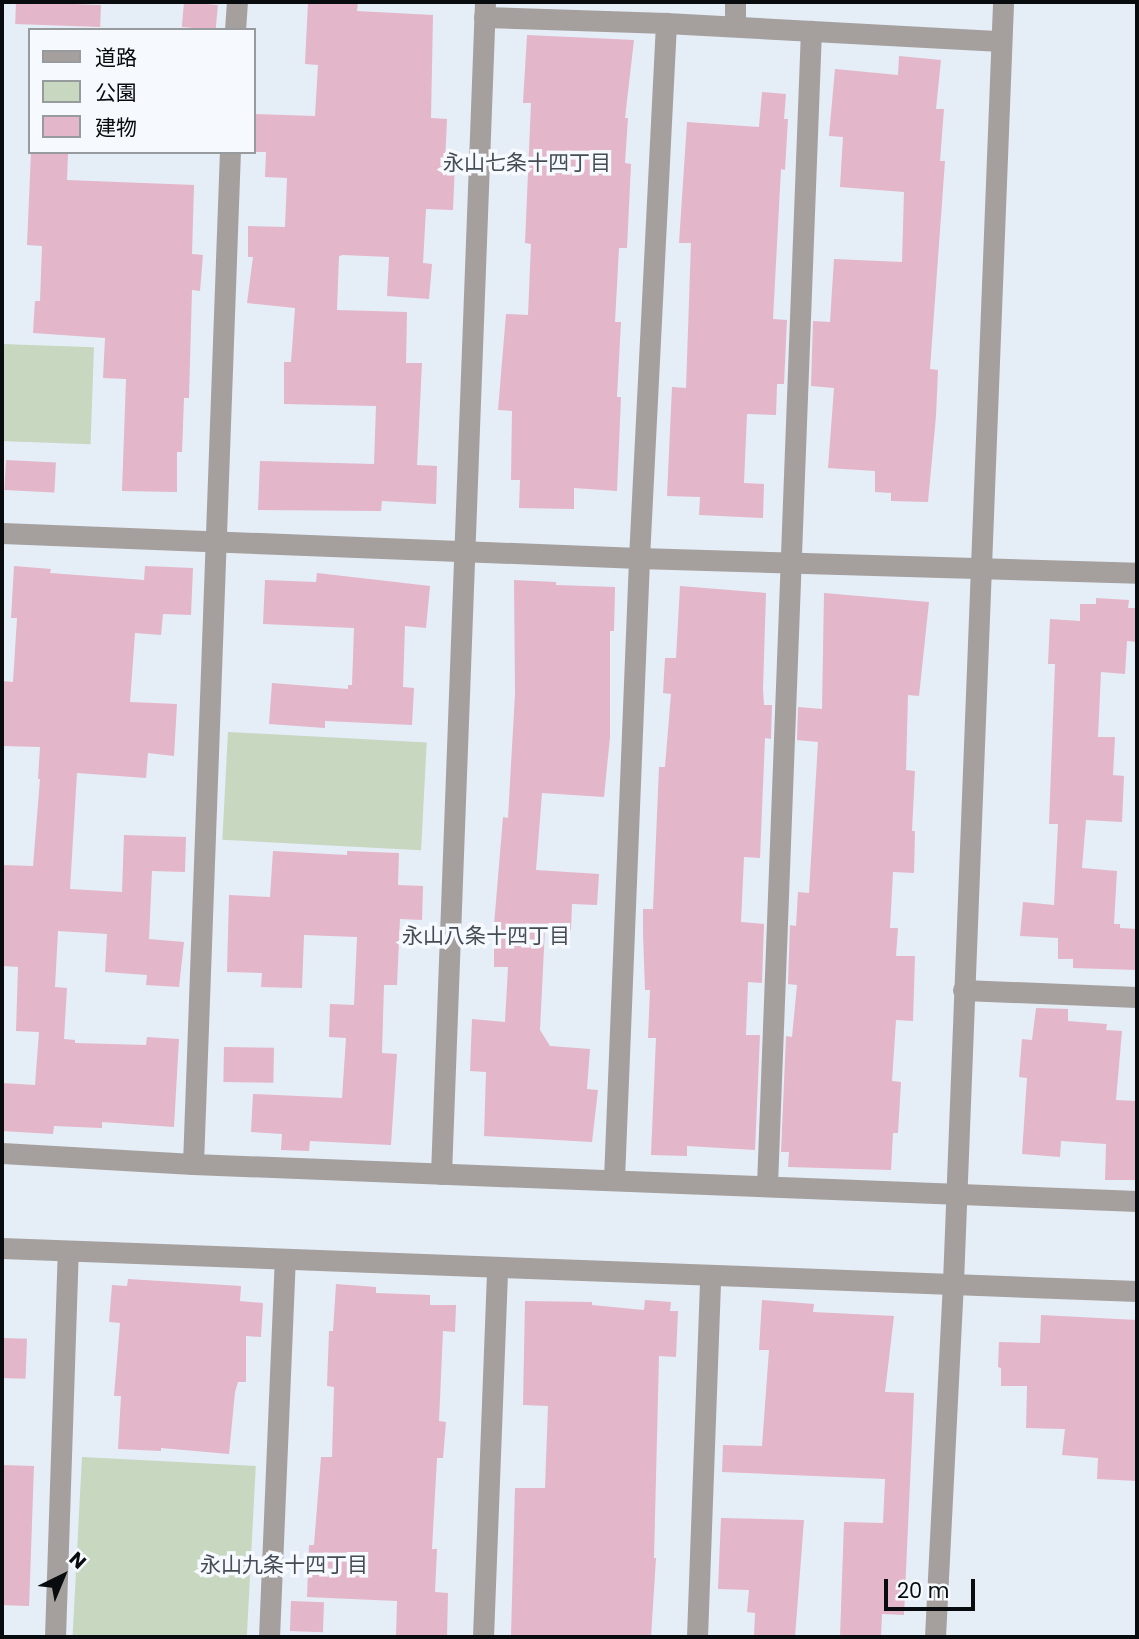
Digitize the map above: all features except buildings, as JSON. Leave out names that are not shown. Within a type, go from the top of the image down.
[{"type":"street","points":[[235,28],[237,2]]},
{"type":"street","points":[[734,26],[735,2]]},
{"type":"street","points":[[936,1637],[953,1282],[1003,2]]},
{"type":"street","points":[[441,1174],[484,9],[666,23],[1001,41]]},
{"type":"street","points":[[614,1180],[639,558],[666,23]]},
{"type":"street","points":[[767,1185],[811,31]]},
{"type":"street","points":[[193,1164],[230,154]]},
{"type":"street","points":[[2,533],[639,558],[1137,573]]},
{"type":"street","points":[[963,990],[1137,997]]},
{"type":"street","points":[[2,1153],[193,1164],[1137,1201]]},
{"type":"street","points":[[2,1248],[497,1269],[953,1282],[1137,1291]]},
{"type":"street","points":[[55,1637],[68,1251]]},
{"type":"street","points":[[269,1637],[285,1260]]},
{"type":"street","points":[[483,1637],[497,1269]]},
{"type":"street","points":[[697,1637],[710,1275]]},
{"type":"green space","points":[[2,344],[94,347],[91,444],[2,441]]},
{"type":"green space","points":[[228,732],[427,742],[421,850],[222,840]]},
{"type":"green space","points":[[82,1457],[256,1466],[247,1637],[73,1637]]},
{"type":"district","name":"永山七条十四丁目","points":[[527,163]]},
{"type":"district","name":"永山八条十四丁目","points":[[486,936]]},
{"type":"district","name":"永山九条十四丁目","points":[[284,1565]]}]
